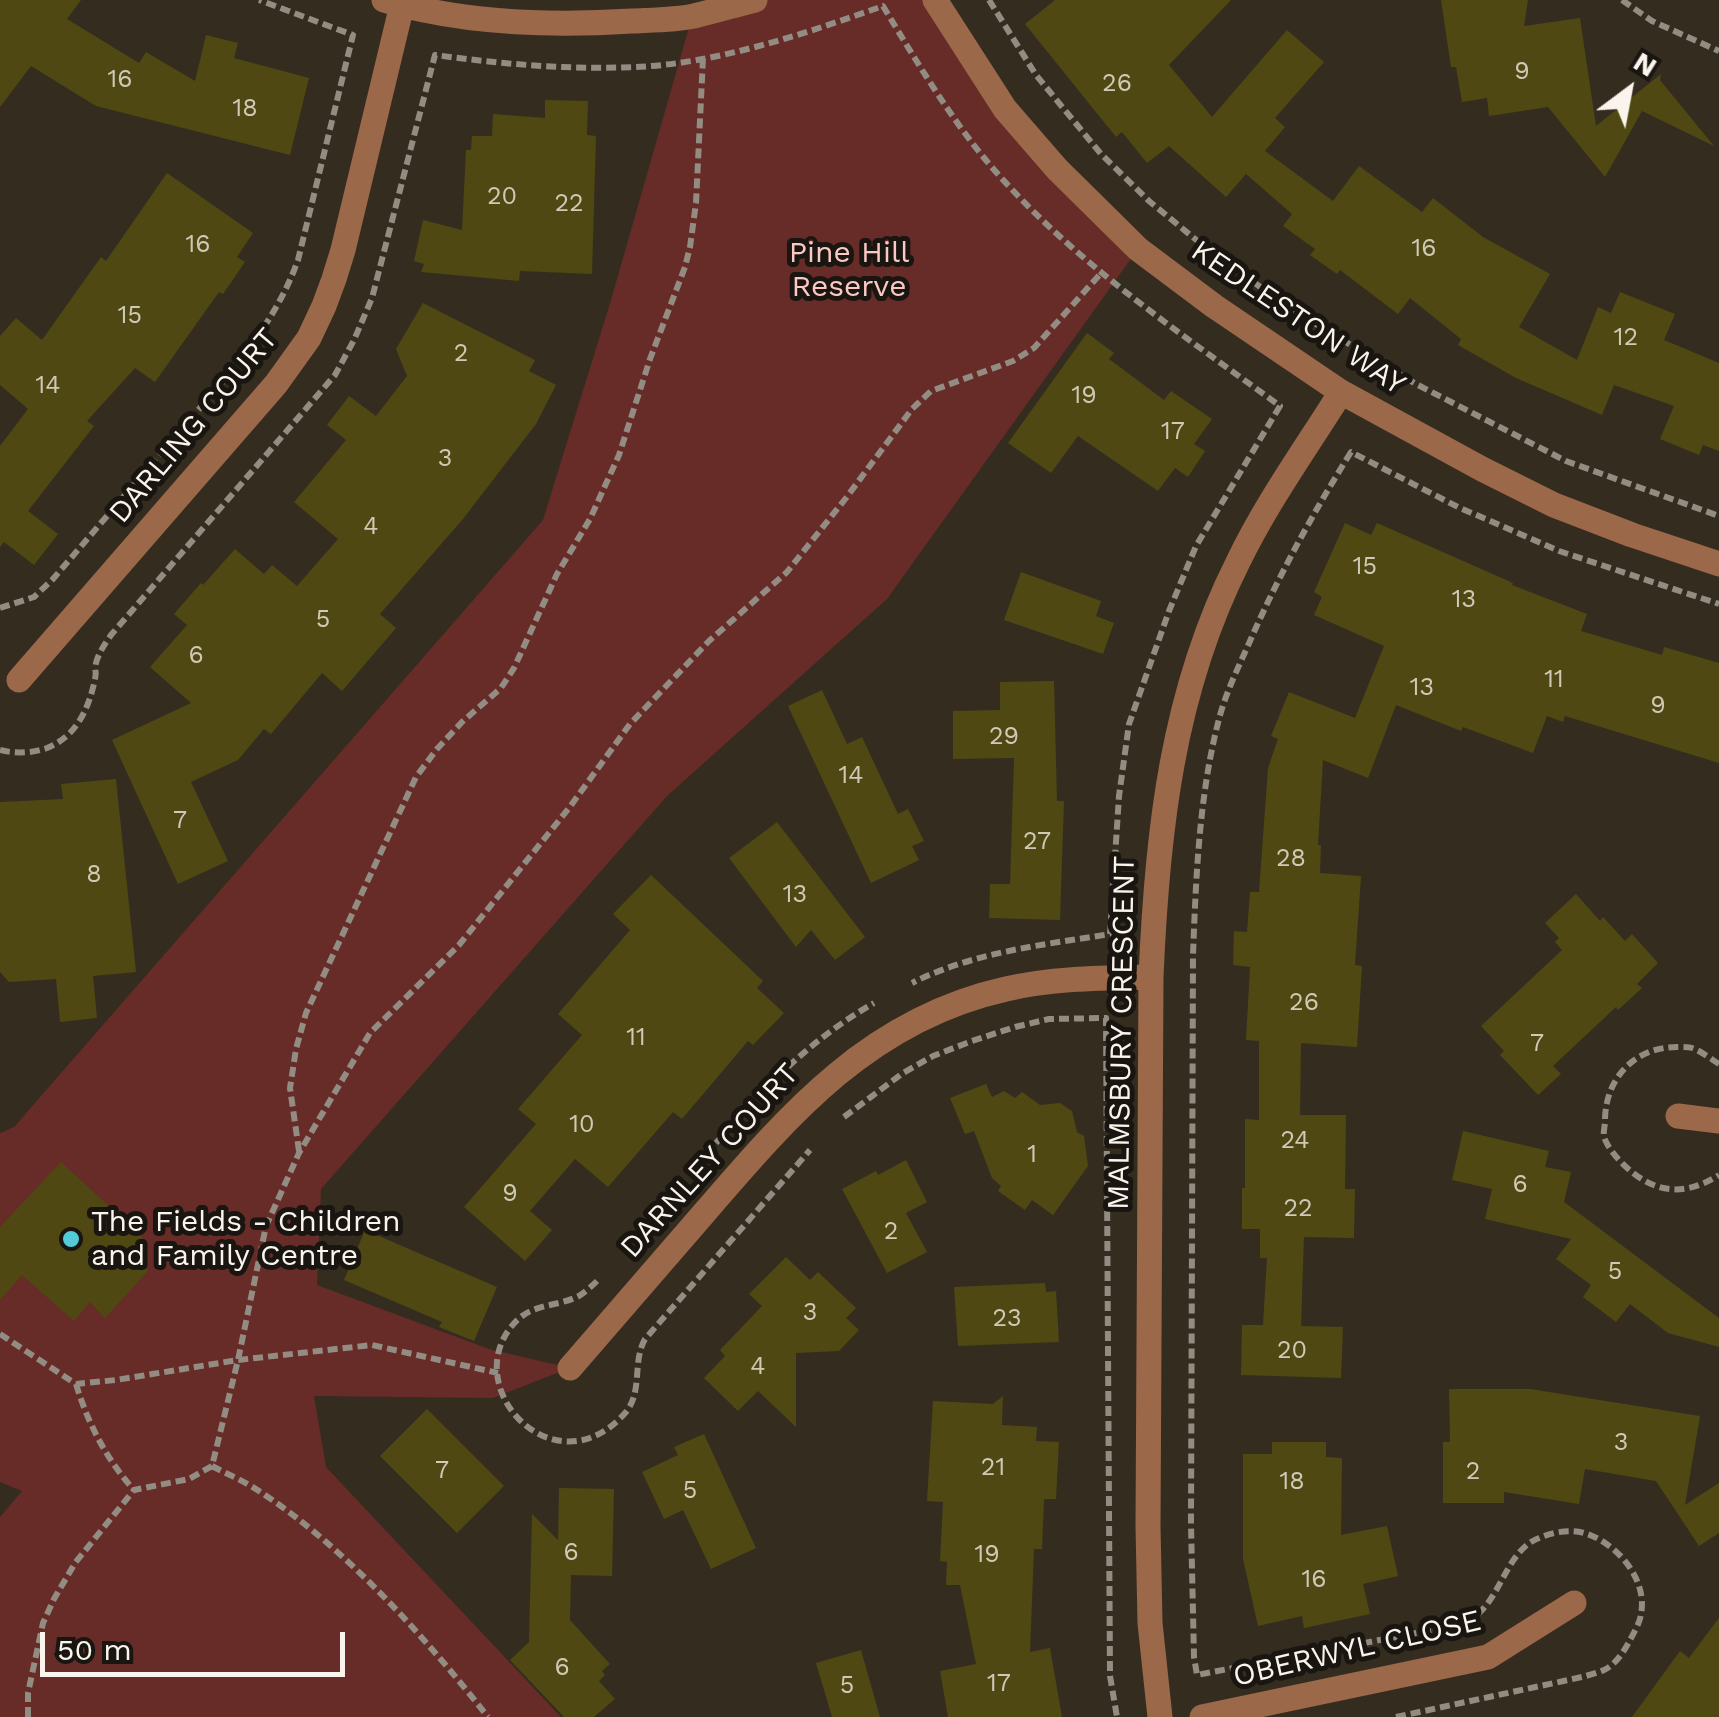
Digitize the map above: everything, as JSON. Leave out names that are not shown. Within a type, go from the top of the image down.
[{"type":"street","points":[[393,3],[467,16],[598,23],[692,16],[755,0]]},
{"type":"street","name":"KEDLESTON WAY","points":[[935,0],[1005,109],[1057,169],[1117,230],[1214,306],[1341,392],[1554,506],[1719,564]]},
{"type":"street","name":"DARLING COURT","points":[[18,680],[276,384],[309,338],[343,250],[393,3]]},
{"type":"street","name":"MALMSBURY CRESCENT","points":[[1160,1717],[1150,1623],[1149,1564],[1151,977],[1164,798],[1186,699],[1236,564],[1260,518],[1341,392]]},
{"type":"street","name":"DARNLEY COURT","points":[[570,1368],[772,1135],[824,1083],[875,1045],[936,1012],[1006,989],[1061,980],[1151,977]]},
{"type":"street","points":[[1678,1116],[1719,1121]]},
{"type":"street","name":"OBERWYL CLOSE","points":[[1202,1717],[1488,1657],[1574,1603]]},
{"type":"path","points":[[0,608],[34,596],[53,579],[250,348],[290,282],[353,35],[259,0]]},
{"type":"path","points":[[989,0],[1036,75],[1101,154],[1200,243],[1289,308],[1416,384],[1566,461],[1719,516]]},
{"type":"path","points":[[1622,0],[1652,20],[1719,51]]},
{"type":"path","points":[[435,55],[515,66],[639,67],[753,47],[882,6]]},
{"type":"path","points":[[299,1152],[290,1088],[306,1013],[416,778],[437,749],[501,688],[514,668],[618,455],[690,247],[703,58]]},
{"type":"path","points":[[28,1717],[28,1693],[43,1623],[75,1563],[134,1490],[189,1479],[212,1466],[266,1226],[299,1152],[370,1033],[459,945],[569,808],[630,724],[709,641],[787,572],[912,409],[931,392],[1013,361],[1034,348],[1102,272]]},
{"type":"path","points":[[1197,1675],[1191,1524],[1194,955],[1195,893],[1207,780],[1220,717],[1257,625],[1311,516],[1352,452]]},
{"type":"path","points":[[1106,1018],[1110,1676],[1117,1717]]},
{"type":"path","points":[[0,1334],[76,1384],[372,1345],[498,1373]]},
{"type":"path","points":[[76,1384],[100,1442],[115,1469],[134,1490]]},
{"type":"path","points":[[212,1466],[257,1489],[349,1565],[442,1660],[488,1717]]},
{"type":"green space","name":"Pine Hill Reserve","points":[[755,0],[935,0],[985,80],[1138,249],[887,599],[667,796],[321,1189],[317,1285],[489,1349],[570,1368],[493,1398],[314,1396],[326,1467],[561,1717],[0,1717],[0,1517],[22,1491],[0,1482],[0,1133],[14,1127],[543,520],[692,17]]},
{"type":"building","points":[[0,0],[81,0],[67,19],[139,63],[146,52],[195,81],[206,35],[238,43],[234,58],[309,78],[290,155],[96,106],[31,66],[0,107]]},
{"type":"building","points":[[1055,0],[1231,0],[1169,65],[1212,117],[1287,30],[1324,62],[1275,118],[1285,127],[1265,151],[1333,201],[1359,166],[1422,212],[1433,198],[1483,237],[1550,274],[1519,327],[1577,360],[1598,307],[1611,313],[1620,292],[1675,314],[1664,340],[1719,363],[1719,451],[1703,445],[1699,455],[1660,439],[1674,406],[1614,385],[1602,415],[1516,378],[1458,345],[1461,339],[1410,298],[1398,314],[1340,270],[1337,274],[1310,255],[1315,249],[1283,226],[1292,214],[1246,174],[1226,197],[1169,146],[1147,163],[1122,132],[1116,137],[1025,24]]},
{"type":"building","points":[[1441,0],[1528,0],[1524,26],[1580,18],[1596,126],[1661,74],[1660,80],[1714,146],[1642,111],[1605,177],[1548,107],[1489,116],[1487,98],[1462,102],[1456,67],[1451,67]]},
{"type":"building","points":[[545,100],[588,101],[587,135],[596,136],[592,274],[520,271],[519,281],[421,272],[424,264],[414,261],[423,220],[462,230],[466,150],[471,150],[472,136],[492,136],[493,114],[545,118]]},
{"type":"building","points":[[167,173],[253,233],[237,257],[245,262],[155,382],[135,368],[87,421],[94,426],[28,511],[58,534],[34,565],[4,542],[0,547],[0,446],[28,409],[0,385],[0,336],[16,318],[42,340],[101,257],[106,261]]},
{"type":"building","points":[[423,303],[535,360],[529,371],[556,385],[536,424],[463,519],[380,614],[396,628],[342,691],[322,673],[271,734],[264,729],[238,760],[191,782],[228,861],[178,884],[112,740],[191,703],[150,667],[187,625],[174,614],[235,549],[264,574],[272,565],[297,586],[338,539],[294,502],[346,440],[327,425],[349,396],[376,416],[407,376],[396,349]]},
{"type":"building","points":[[1087,333],[1114,353],[1109,359],[1164,400],[1171,391],[1212,419],[1194,444],[1205,451],[1188,477],[1175,468],[1158,491],[1078,436],[1051,473],[1008,443]]},
{"type":"building","points":[[1345,523],[1371,535],[1377,523],[1512,585],[1587,614],[1581,631],[1662,655],[1664,647],[1719,663],[1719,763],[1565,716],[1563,722],[1547,716],[1533,753],[1463,727],[1461,731],[1396,705],[1368,778],[1323,760],[1320,873],[1361,876],[1355,965],[1362,966],[1357,1047],[1301,1043],[1300,1115],[1346,1115],[1345,1189],[1355,1189],[1354,1238],[1304,1237],[1301,1326],[1343,1327],[1341,1378],[1241,1375],[1242,1325],[1263,1325],[1267,1258],[1260,1258],[1260,1229],[1242,1229],[1245,1119],[1259,1120],[1259,1041],[1246,1040],[1250,967],[1233,965],[1234,931],[1247,932],[1250,892],[1259,892],[1268,768],[1278,739],[1271,736],[1289,692],[1355,718],[1384,646],[1314,615],[1322,597],[1314,592]]},
{"type":"building","points":[[1021,572],[1101,601],[1096,616],[1114,623],[1103,654],[1004,620]]},
{"type":"building","points":[[1054,681],[1057,801],[1064,801],[1060,920],[989,918],[990,884],[1010,884],[1014,758],[953,759],[953,711],[1000,710],[1000,682]]},
{"type":"building","points":[[822,690],[847,744],[862,737],[898,814],[908,809],[924,841],[912,846],[919,860],[871,883],[788,706]]},
{"type":"building","points":[[116,779],[136,972],[93,976],[97,1018],[60,1022],[56,979],[9,982],[0,972],[0,802],[63,799],[61,784]]},
{"type":"building","points":[[777,822],[865,937],[835,960],[811,930],[796,947],[729,858]]},
{"type":"building","points":[[651,875],[763,981],[757,988],[784,1013],[753,1045],[748,1041],[682,1119],[673,1112],[608,1187],[575,1159],[530,1211],[552,1230],[525,1261],[464,1207],[536,1124],[518,1109],[582,1035],[558,1014],[630,930],[613,914]]},
{"type":"building","points":[[1576,894],[1625,941],[1632,934],[1658,963],[1637,984],[1642,988],[1553,1066],[1561,1074],[1538,1095],[1500,1055],[1504,1051],[1481,1026],[1562,950],[1555,942],[1559,938],[1545,923]]},
{"type":"building","points":[[986,1084],[992,1097],[1004,1091],[1015,1098],[1022,1092],[1040,1105],[1060,1103],[1072,1111],[1077,1132],[1084,1136],[1088,1166],[1053,1215],[1032,1200],[1025,1210],[998,1191],[1001,1186],[992,1178],[974,1131],[965,1134],[950,1098]]},
{"type":"building","points":[[1463,1131],[1549,1151],[1545,1167],[1571,1172],[1564,1202],[1719,1318],[1719,1347],[1668,1333],[1630,1304],[1616,1322],[1583,1297],[1591,1285],[1556,1259],[1571,1239],[1485,1219],[1492,1189],[1452,1180]]},
{"type":"building","points":[[906,1160],[927,1202],[906,1213],[927,1252],[887,1273],[842,1189]]},
{"type":"building","name":"The Fields - Children and Family Centre","points":[[61,1162],[141,1236],[148,1250],[147,1272],[105,1318],[90,1302],[74,1321],[22,1275],[0,1300],[0,1227]]},
{"type":"building","points":[[365,1230],[497,1287],[474,1341],[439,1327],[442,1322],[344,1280]]},
{"type":"building","points":[[786,1257],[810,1280],[818,1272],[856,1308],[846,1318],[859,1330],[839,1351],[796,1353],[796,1427],[758,1391],[738,1411],[704,1378],[725,1356],[720,1350],[762,1306],[749,1294]]},
{"type":"building","points":[[1045,1283],[1046,1292],[1056,1291],[1059,1342],[958,1346],[954,1287]]},
{"type":"building","points":[[1449,1389],[1530,1389],[1700,1416],[1685,1505],[1719,1483],[1719,1533],[1699,1546],[1656,1481],[1585,1469],[1579,1504],[1504,1492],[1504,1503],[1443,1503],[1443,1442],[1450,1442]]},
{"type":"building","points":[[1003,1396],[1002,1425],[1037,1427],[1036,1441],[1059,1442],[1056,1499],[1044,1499],[1042,1549],[1034,1549],[1030,1652],[1050,1648],[1062,1717],[948,1717],[940,1671],[976,1664],[960,1585],[946,1585],[947,1562],[940,1561],[943,1502],[927,1501],[933,1401],[993,1404]]},
{"type":"building","points":[[427,1409],[504,1486],[457,1533],[380,1456]]},
{"type":"building","points":[[704,1434],[756,1548],[711,1569],[683,1510],[664,1519],[642,1472],[678,1455],[674,1447]]},
{"type":"building","points":[[1272,1442],[1326,1442],[1326,1457],[1342,1458],[1341,1535],[1387,1526],[1398,1576],[1363,1584],[1370,1614],[1304,1628],[1302,1616],[1258,1626],[1243,1559],[1243,1454],[1272,1454]]},
{"type":"building","points":[[559,1488],[614,1489],[612,1576],[571,1575],[570,1620],[610,1664],[599,1681],[615,1699],[594,1717],[564,1717],[510,1660],[529,1642],[532,1514],[558,1540]]},
{"type":"building","points":[[1719,1618],[1719,1717],[1632,1717],[1680,1651],[1689,1658]]},
{"type":"building","points":[[861,1650],[880,1717],[832,1717],[816,1663]]},
{"type":"place","name":"The Fields - Children and Family Centre","points":[[71,1239]]}]
